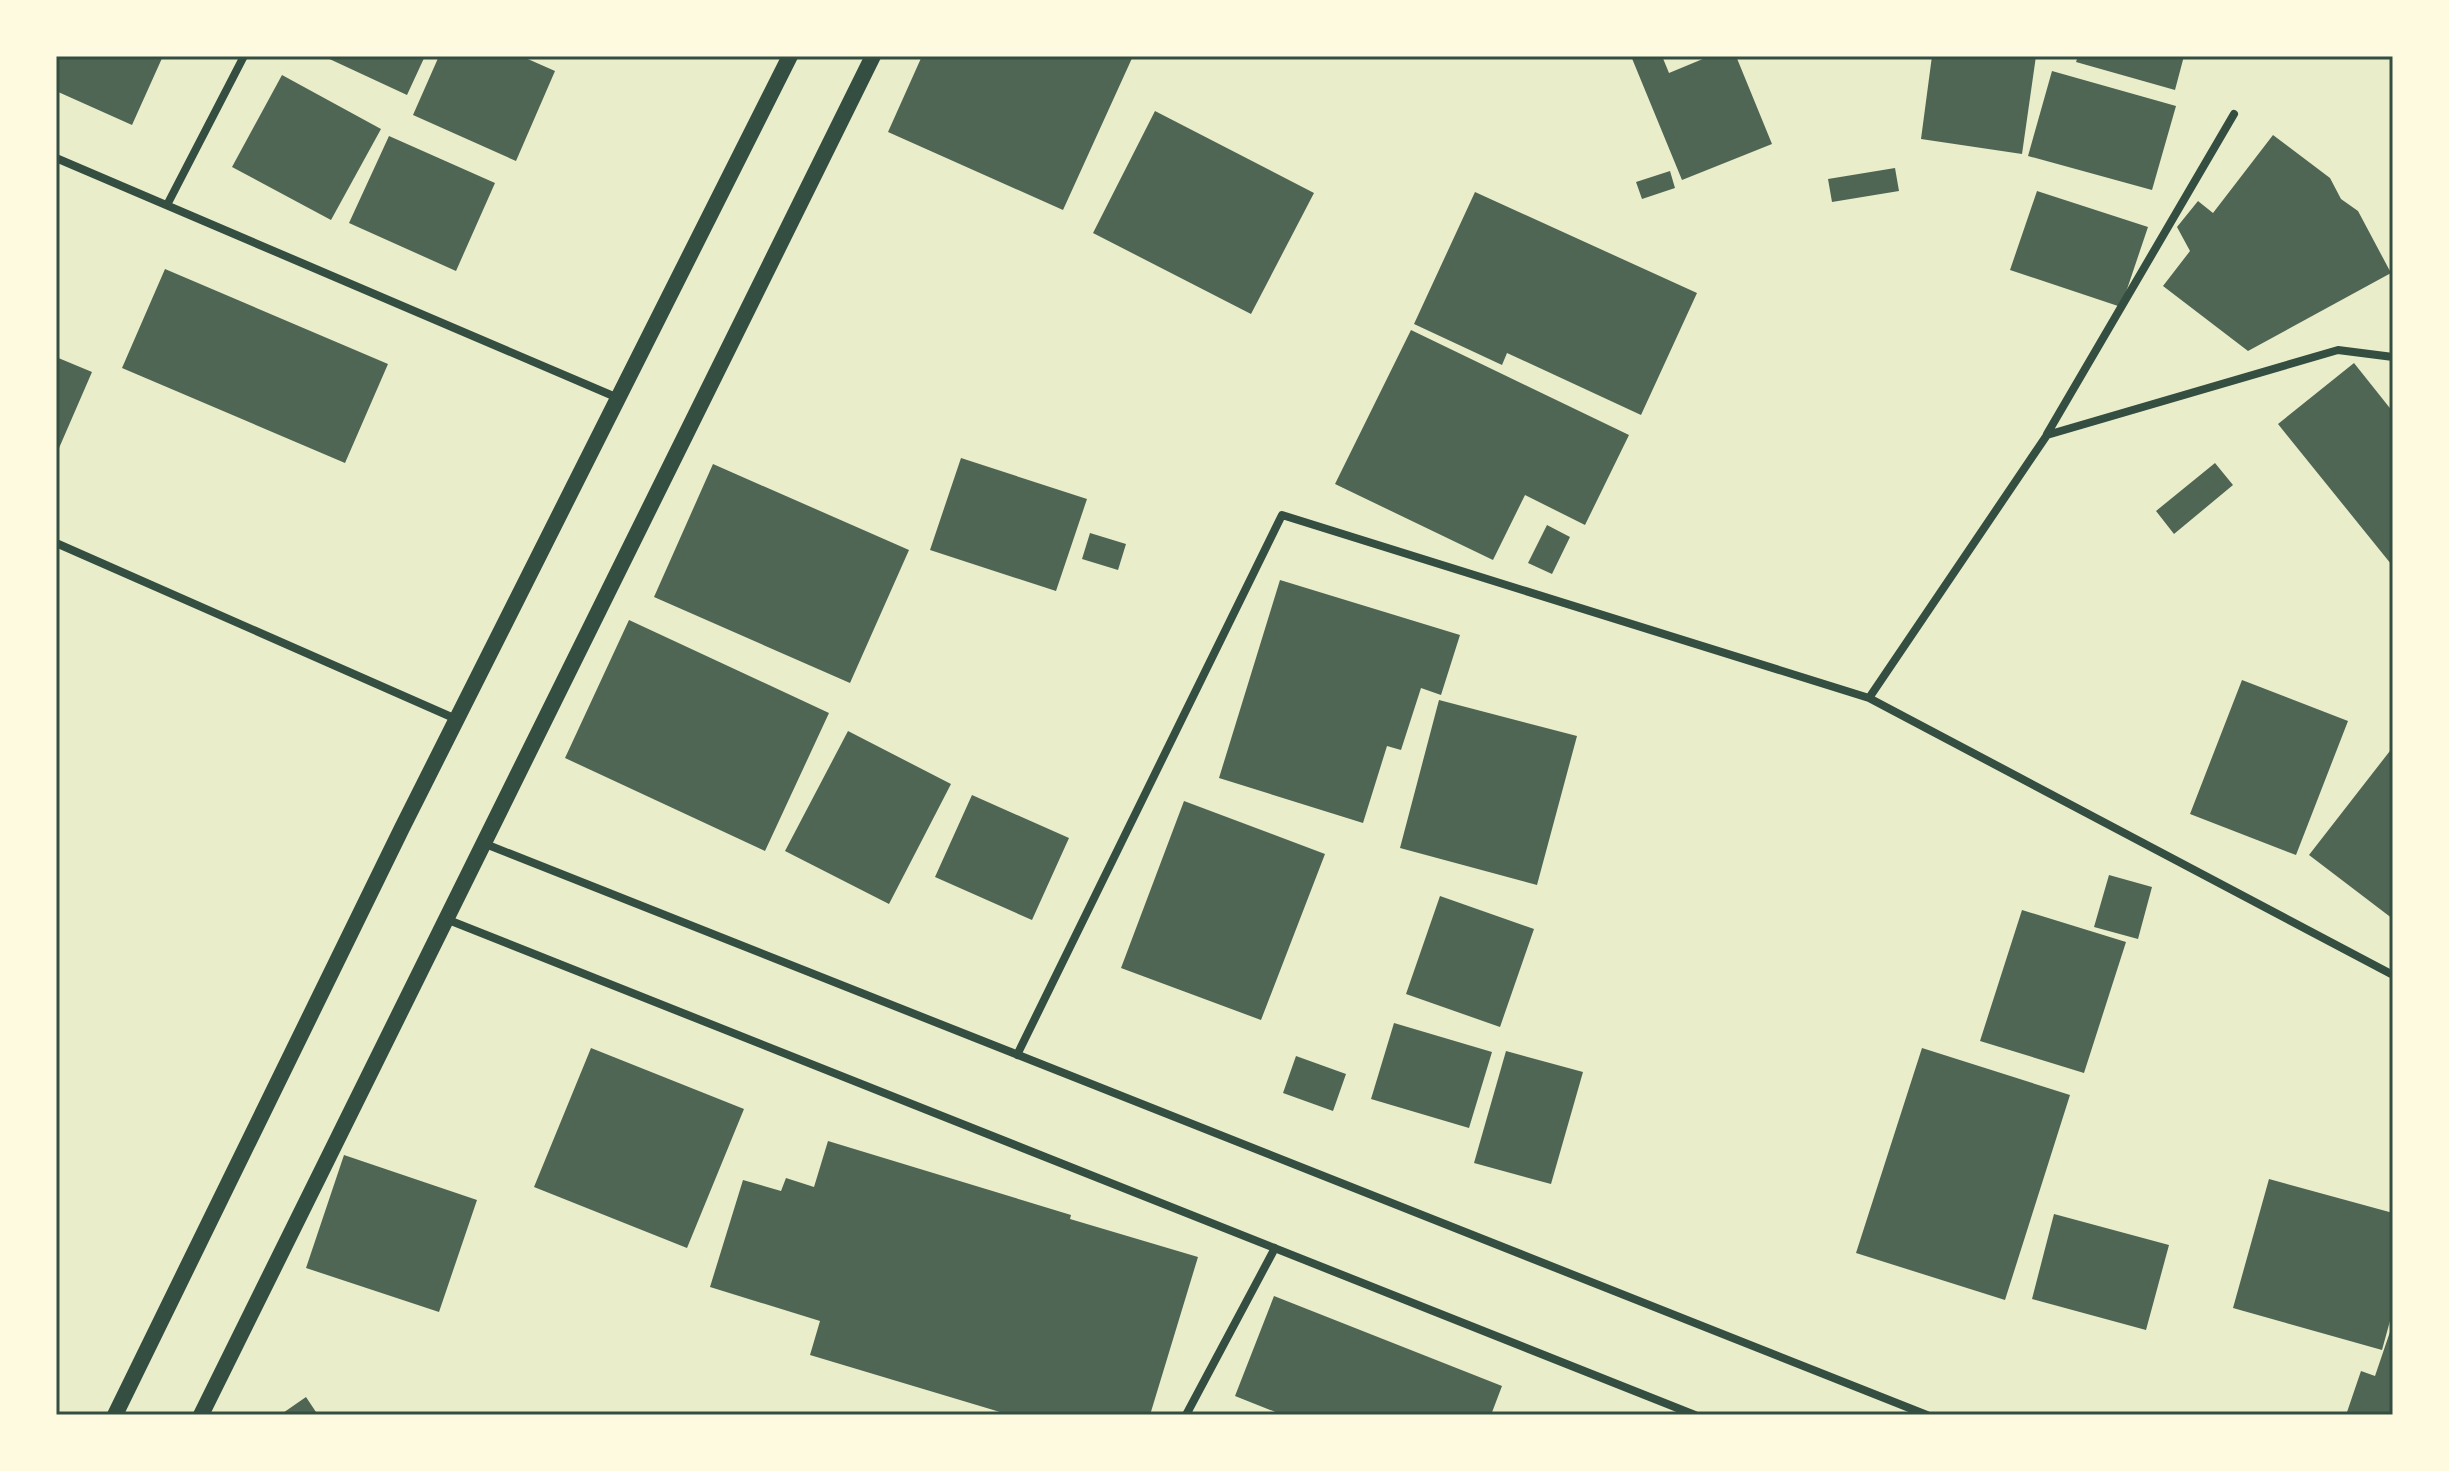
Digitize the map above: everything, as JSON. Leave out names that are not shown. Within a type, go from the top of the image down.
[{"type":"main road","points":[[115,1415],[456,719],[790,56]]},
{"type":"main road","points":[[201,1415],[873,56]]},
{"type":"street","points":[[167,205],[244,56]]},
{"type":"street","points":[[1869,698],[2047,435],[2234,114]]},
{"type":"street","points":[[56,158],[618,398]]},
{"type":"street","points":[[2047,435],[2338,350],[2393,357]]},
{"type":"street","points":[[1017,1055],[1282,515],[1869,698],[2393,975]]},
{"type":"street","points":[[56,543],[456,719]]},
{"type":"street","points":[[483,843],[1927,1415]]},
{"type":"street","points":[[446,919],[1695,1415]]},
{"type":"street","points":[[1186,1415],[1275,1248]]},
{"type":"building","points":[[56,56],[163,56],[132,125],[56,91]]},
{"type":"building","points":[[323,56],[425,56],[407,95]]},
{"type":"building","points":[[439,56],[521,56],[555,71],[516,161],[413,115]]},
{"type":"building","points":[[922,56],[1133,56],[1063,210],[888,132]]},
{"type":"building","points":[[1631,56],[1662,56],[1669,73],[1710,56],[1736,56],[1772,144],[1682,180]]},
{"type":"building","points":[[1932,56],[2036,56],[2022,154],[1921,139]]},
{"type":"building","points":[[2078,56],[2184,56],[2175,90],[2076,62]]},
{"type":"building","points":[[2052,71],[2176,106],[2152,190],[2028,156]]},
{"type":"building","points":[[282,75],[381,129],[331,220],[232,167]]},
{"type":"building","points":[[1155,111],[1314,193],[1251,314],[1093,233]]},
{"type":"building","points":[[2273,135],[2330,178],[2341,199],[2358,211],[2391,273],[2248,351],[2163,286],[2190,251],[2177,227],[2198,201],[2213,213]]},
{"type":"building","points":[[389,136],[495,183],[456,271],[349,223]]},
{"type":"building","points":[[1895,168],[1899,191],[1832,202],[1828,179]]},
{"type":"building","points":[[1670,171],[1675,188],[1642,199],[1636,182]]},
{"type":"building","points":[[2037,191],[2148,227],[2121,307],[2010,270]]},
{"type":"building","points":[[1475,192],[1697,293],[1641,415],[1507,353],[1502,365],[1414,324]]},
{"type":"building","points":[[165,269],[388,364],[345,463],[122,368]]},
{"type":"building","points":[[1411,330],[1629,435],[1585,525],[1525,495],[1493,560],[1335,484]]},
{"type":"building","points":[[56,357],[92,372],[56,455]]},
{"type":"building","points":[[2354,363],[2393,412],[2391,564],[2278,424]]},
{"type":"building","points":[[961,458],[1087,499],[1056,591],[930,550]]},
{"type":"building","points":[[2215,463],[2233,485],[2174,534],[2156,511]]},
{"type":"building","points":[[713,464],[909,550],[850,683],[654,597]]},
{"type":"building","points":[[1547,525],[1570,537],[1552,574],[1528,563]]},
{"type":"building","points":[[1090,533],[1126,544],[1118,570],[1082,559]]},
{"type":"building","points":[[1280,580],[1460,635],[1441,695],[1421,688],[1401,750],[1387,746],[1363,823],[1219,778]]},
{"type":"building","points":[[629,620],[829,713],[765,851],[565,758]]},
{"type":"building","points":[[2242,680],[2348,721],[2296,855],[2190,814]]},
{"type":"building","points":[[1439,700],[1577,736],[1537,885],[1400,848]]},
{"type":"building","points":[[848,731],[951,784],[889,904],[785,851]]},
{"type":"building","points":[[2393,747],[2393,919],[2309,855]]},
{"type":"building","points":[[972,795],[1069,838],[1032,920],[935,877]]},
{"type":"building","points":[[1184,801],[1325,854],[1261,1020],[1121,968]]},
{"type":"building","points":[[2109,875],[2152,887],[2138,939],[2094,927]]},
{"type":"building","points":[[1440,896],[1534,929],[1500,1027],[1406,994]]},
{"type":"building","points":[[2022,910],[2126,942],[2084,1073],[1980,1041]]},
{"type":"building","points":[[1394,1023],[1492,1052],[1469,1128],[1371,1099]]},
{"type":"building","points":[[591,1048],[744,1109],[687,1248],[534,1187]]},
{"type":"building","points":[[1922,1048],[2070,1095],[2005,1300],[1856,1253]]},
{"type":"building","points":[[1506,1051],[1583,1072],[1551,1184],[1474,1163]]},
{"type":"building","points":[[1296,1056],[1346,1074],[1333,1111],[1283,1093]]},
{"type":"building","points":[[828,1141],[1198,1257],[1150,1415],[1010,1415],[810,1355],[820,1321],[710,1287],[743,1180],[781,1191],[786,1178],[814,1187]]},
{"type":"building","points":[[344,1155],[477,1200],[439,1312],[306,1268]]},
{"type":"building","points":[[2269,1179],[2393,1213],[2393,1310],[2382,1350],[2233,1308]]},
{"type":"building","points":[[2054,1214],[2169,1245],[2146,1330],[2032,1299]]},
{"type":"building","points":[[1274,1296],[1502,1386],[1491,1415],[1283,1415],[1235,1396]]},
{"type":"building","points":[[2393,1323],[2393,1415],[2346,1415],[2361,1371],[2375,1376]]},
{"type":"building","points":[[306,1397],[318,1415],[280,1415]]}]
